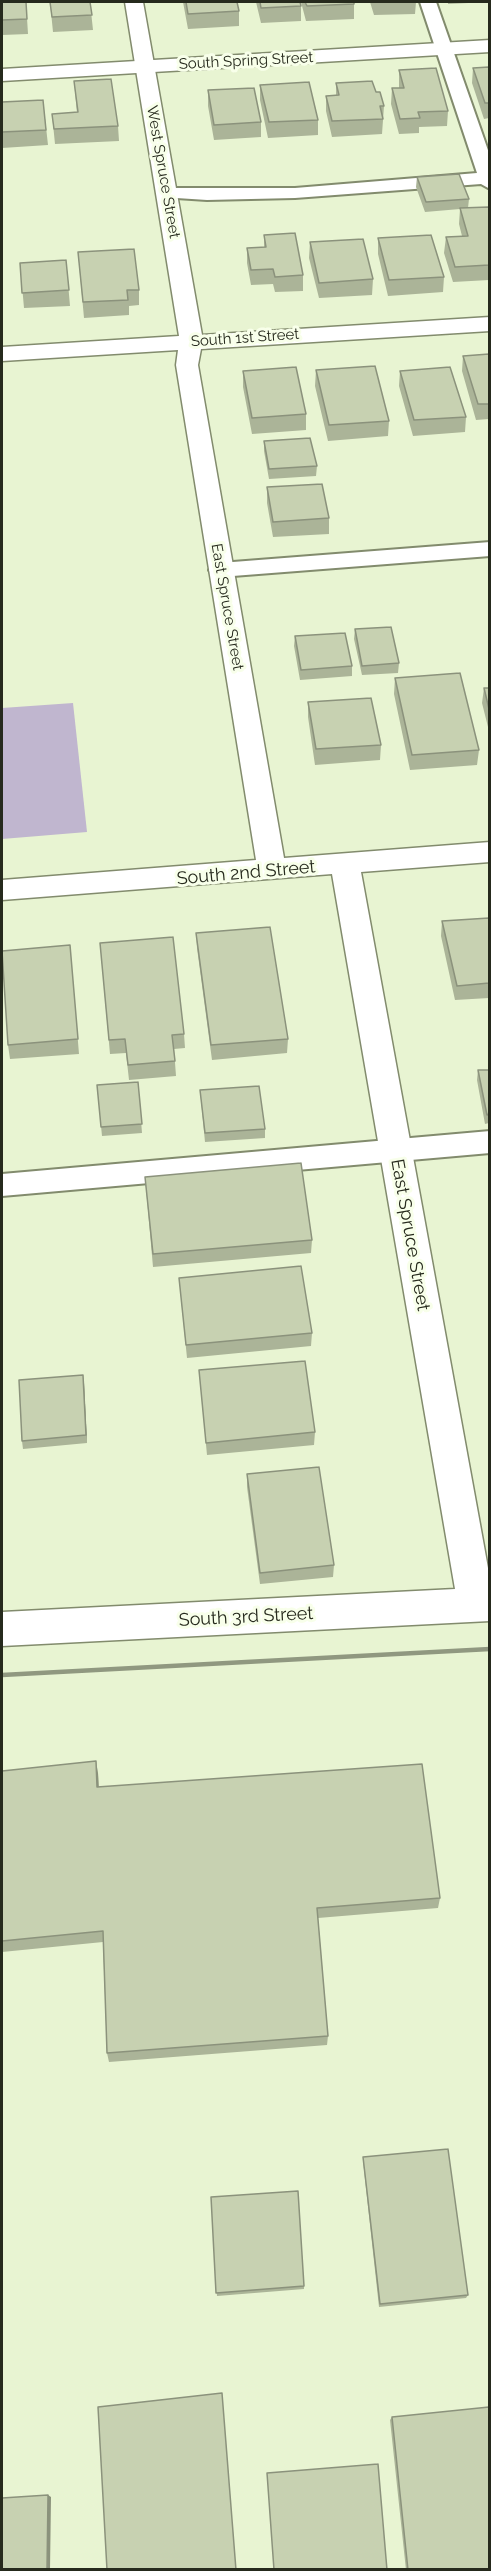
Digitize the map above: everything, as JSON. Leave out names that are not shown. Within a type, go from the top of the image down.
[{"type":"street","name":"West Spruce Street","points":[[134,2],[191,342]]},
{"type":"street","name":"South Spring Street","points":[[2,75],[489,46]]},
{"type":"street","name":"South 1st Street","points":[[2,354],[489,324]]},
{"type":"street","name":"East Spruce Street","points":[[191,342],[186,365],[272,871]]},
{"type":"street","name":"South 2nd Street","points":[[2,890],[272,871],[489,852]]},
{"type":"street","name":"East Spruce Street","points":[[345,865],[395,1150],[483,1605]]},
{"type":"street","name":"South 3rd Street","points":[[2,1629],[483,1605]]},
{"type":"lane","points":[[167,193],[207,195],[295,193],[488,181],[428,2]]},
{"type":"lane","points":[[220,570],[489,549]]},
{"type":"lane","points":[[2,1185],[489,1142]]},
{"type":"shaded area","points":[[73,703],[87,832],[2,839],[2,708]]},
{"type":"building","points":[[2,2],[26,2],[27,19],[2,20]]},
{"type":"building","points":[[50,2],[90,2],[92,15],[52,17]]},
{"type":"building","points":[[186,2],[237,2],[239,11],[188,14]]},
{"type":"building","points":[[260,2],[300,2],[301,6],[261,8]]},
{"type":"building","points":[[305,2],[354,2],[354,4],[307,6]]},
{"type":"building","points":[[489,67],[489,103],[485,103],[473,68]]},
{"type":"building","points":[[436,68],[448,111],[418,112],[420,118],[400,119],[392,88],[404,88],[399,70]]},
{"type":"building","points":[[111,79],[118,126],[54,129],[52,114],[78,112],[74,81]]},
{"type":"building","points":[[372,81],[376,92],[380,92],[384,106],[380,106],[383,119],[332,121],[326,96],[339,95],[336,83]]},
{"type":"building","points":[[309,82],[318,120],[269,122],[260,85]]},
{"type":"building","points":[[254,88],[261,122],[214,125],[208,90]]},
{"type":"building","points":[[43,100],[46,130],[2,132],[2,102]]},
{"type":"building","points":[[459,174],[469,199],[426,202],[417,177]]},
{"type":"building","points":[[489,207],[489,265],[455,267],[446,237],[468,236],[460,208]]},
{"type":"building","points":[[295,233],[303,275],[275,277],[273,269],[251,270],[247,248],[266,247],[264,235]]},
{"type":"building","points":[[431,235],[444,277],[389,280],[378,238]]},
{"type":"building","points":[[363,239],[373,279],[319,283],[310,242]]},
{"type":"building","points":[[134,249],[139,290],[127,290],[128,300],[83,302],[78,252]]},
{"type":"building","points":[[66,260],[69,290],[22,293],[20,263]]},
{"type":"building","points":[[489,354],[489,404],[478,404],[463,356]]},
{"type":"building","points":[[375,366],[389,421],[329,425],[316,370]]},
{"type":"building","points":[[296,367],[306,414],[252,418],[243,371]]},
{"type":"building","points":[[450,367],[466,417],[414,420],[400,371]]},
{"type":"building","points":[[310,438],[317,466],[269,469],[264,441]]},
{"type":"building","points":[[322,484],[329,518],[273,522],[267,487]]},
{"type":"building","points":[[391,627],[399,663],[362,666],[355,629]]},
{"type":"building","points":[[345,633],[352,666],[301,670],[295,636]]},
{"type":"building","points":[[460,673],[479,750],[412,755],[395,678]]},
{"type":"building","points":[[484,688],[489,688],[489,709]]},
{"type":"building","points":[[371,698],[381,745],[316,749],[308,702]]},
{"type":"building","points":[[489,918],[489,983],[457,986],[442,921]]},
{"type":"building","points":[[270,927],[288,1039],[211,1045],[196,933]]},
{"type":"building","points":[[173,937],[184,1034],[172,1035],[175,1061],[128,1065],[125,1039],[109,1040],[100,943]]},
{"type":"building","points":[[70,945],[78,1039],[8,1045],[2,951]]},
{"type":"building","points":[[478,1070],[489,1070],[489,1114],[487,1115]]},
{"type":"building","points":[[138,1082],[142,1124],[101,1127],[97,1085]]},
{"type":"building","points":[[259,1086],[265,1129],[205,1133],[200,1090]]},
{"type":"building","points":[[301,1163],[312,1240],[153,1254],[145,1177]]},
{"type":"building","points":[[301,1266],[312,1333],[186,1345],[179,1278]]},
{"type":"building","points":[[305,1361],[315,1432],[206,1443],[199,1370]]},
{"type":"building","points":[[83,1375],[86,1435],[22,1441],[19,1380]]},
{"type":"building","points":[[319,1467],[334,1565],[260,1573],[247,1474]]},
{"type":"building","points":[[96,1761],[97,1787],[422,1764],[440,1898],[317,1908],[328,2036],[107,2053],[103,1931],[2,1941],[2,1771]]},
{"type":"building","points":[[448,2149],[468,2295],[380,2304],[363,2157]]},
{"type":"building","points":[[298,2191],[304,2286],[216,2293],[211,2197]]},
{"type":"building","points":[[222,2393],[236,2570],[107,2570],[98,2407]]},
{"type":"building","points":[[489,2407],[489,2570],[408,2570],[392,2417]]},
{"type":"building","points":[[378,2464],[387,2570],[274,2570],[267,2473]]},
{"type":"building","points":[[48,2495],[47,2570],[2,2570],[2,2498]]},
{"type":"railway","points":[[2,1675],[490,1649]]}]
